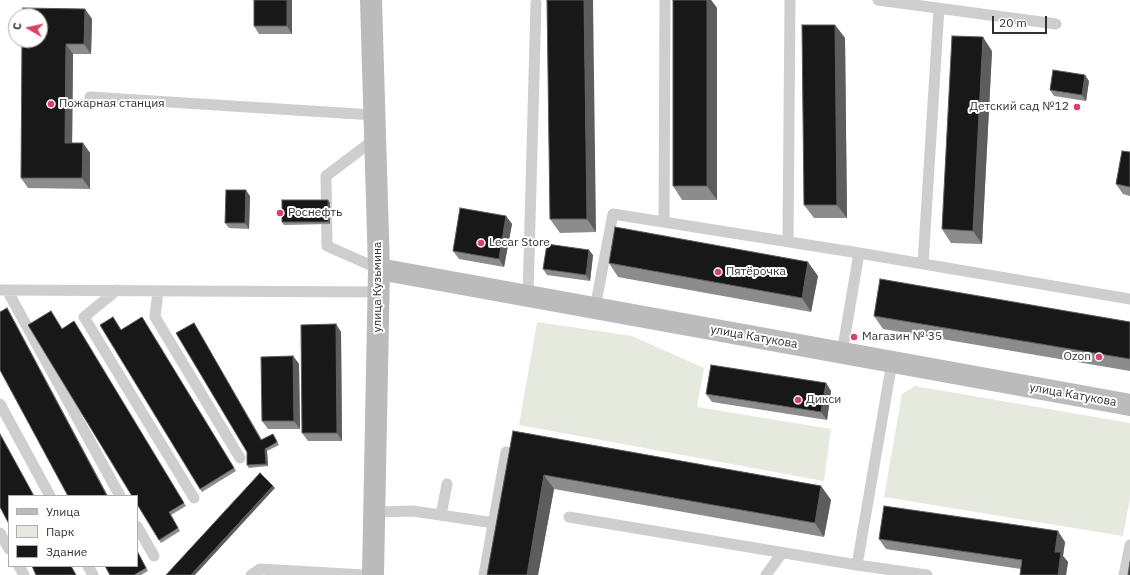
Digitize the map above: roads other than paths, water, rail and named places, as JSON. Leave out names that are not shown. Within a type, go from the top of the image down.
[{"type":"street","name":"улица Кузьмина","points":[[371,0],[379,269],[373,575]]},
{"type":"street","name":"улица Катукова","points":[[379,269],[1130,405]]},
{"type":"lane","points":[[664,222],[665,0]]},
{"type":"lane","points":[[788,242],[790,0]]},
{"type":"lane","points":[[878,0],[1056,24]]},
{"type":"lane","points":[[528,296],[536,2]]},
{"type":"lane","points":[[923,264],[939,8]]},
{"type":"lane","points":[[90,97],[374,116]]},
{"type":"lane","points":[[375,139],[326,176],[327,246],[379,269]]},
{"type":"lane","points":[[595,308],[613,214],[859,253],[1130,299]]},
{"type":"lane","points":[[842,353],[859,253]]},
{"type":"lane","points":[[119,495],[4,290],[378,292]]},
{"type":"lane","points":[[117,290],[84,317],[194,498]]},
{"type":"lane","points":[[158,291],[155,317],[240,458]]},
{"type":"lane","points":[[857,565],[892,362]]},
{"type":"lane","points":[[0,404],[49,495]]},
{"type":"lane","points":[[484,575],[506,452]]},
{"type":"lane","points":[[441,515],[447,484]]},
{"type":"lane","points":[[374,512],[410,511],[494,523]]},
{"type":"lane","points":[[569,517],[782,553],[927,575]]},
{"type":"lane","points":[[138,528],[154,556]]},
{"type":"lane","points":[[0,533],[8,547]]},
{"type":"lane","points":[[1124,575],[1130,546]]},
{"type":"lane","points":[[766,575],[782,553]]},
{"type":"lane","points":[[251,575],[260,569],[364,575]]},
{"type":"place","name":"Пожарная станция","points":[[51,104]]},
{"type":"place","name":"Детский сад №12","points":[[1077,107]]},
{"type":"place","name":"Роснефть","points":[[280,213]]},
{"type":"place","name":"Lecar Store","points":[[481,243]]},
{"type":"place","name":"Пятёрочка","points":[[718,272]]},
{"type":"place","name":"Магазин № 35","points":[[854,337]]},
{"type":"place","name":"Ozon","points":[[1099,357]]},
{"type":"place","name":"Дикси","points":[[798,400]]}]
